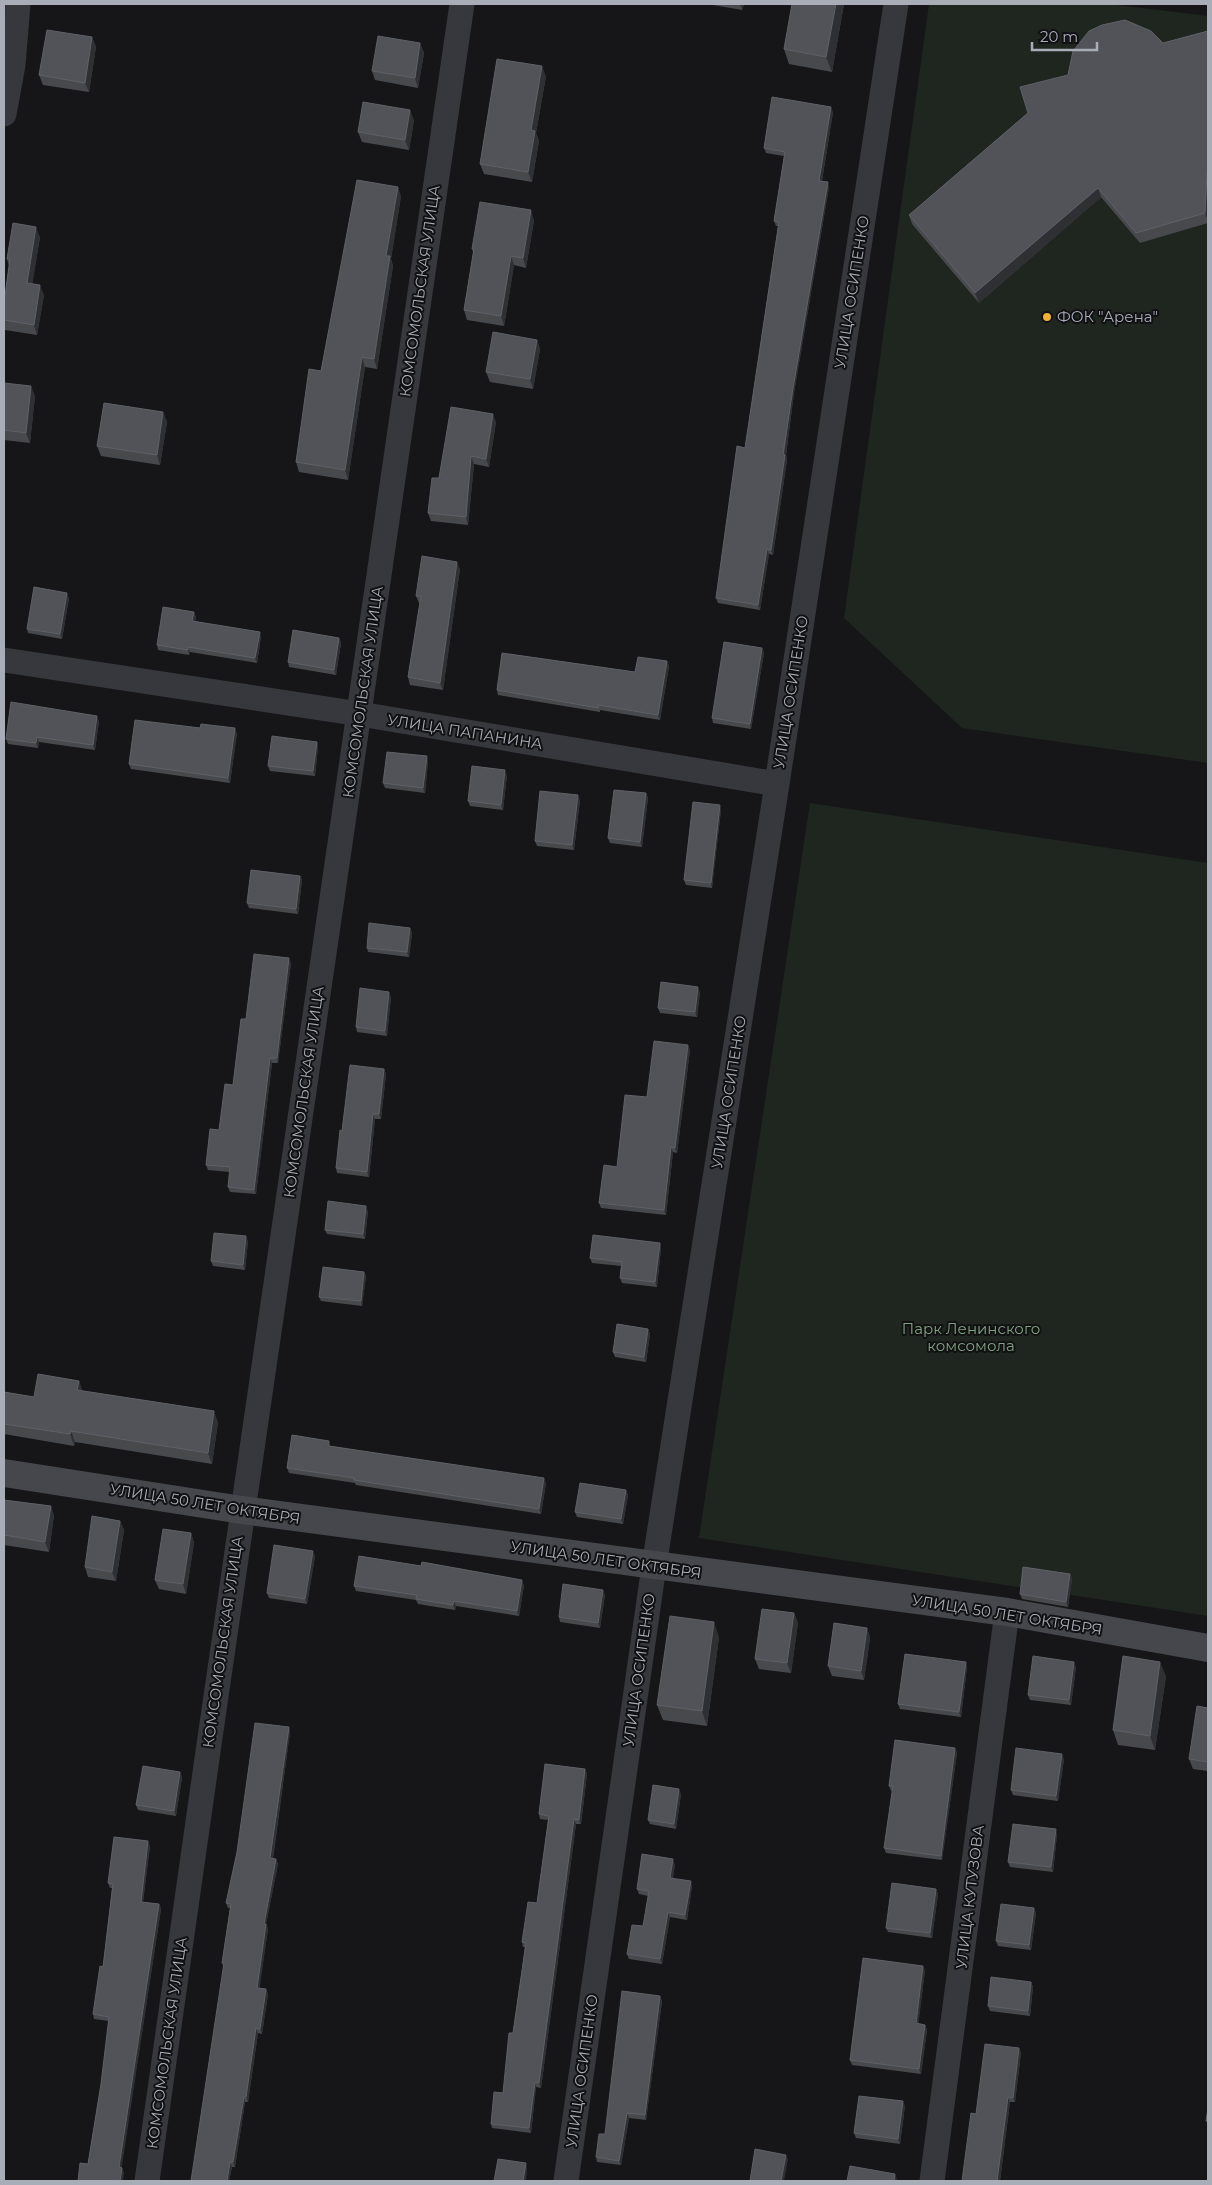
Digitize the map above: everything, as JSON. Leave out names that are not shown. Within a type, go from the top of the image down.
[{"type":"street","points":[[4,114],[8,64],[18,4]]},
{"type":"street","name":"КОМСОМОЛЬСКАЯ УЛИЦА","points":[[147,2181],[242,1510],[360,714],[462,4]]},
{"type":"street","name":"УЛИЦА ОСИПЕНКО","points":[[566,2181],[654,1566],[777,784],[896,4]]},
{"type":"street","name":"УЛИЦА ПАПАНИНА","points":[[4,660],[360,714],[777,784]]},
{"type":"street","name":"УЛИЦА 50 ЛЕТ ОКТЯБРЯ","points":[[4,1473],[242,1510],[1007,1612],[1208,1648]]},
{"type":"street","name":"УЛИЦА КУТУЗОВА","points":[[932,2181],[1007,1612]]},
{"type":"green space","name":"ФОК \"Арена\"","points":[[929,4],[1108,4],[1208,16],[1208,763],[962,728],[844,618]]},
{"type":"green space","name":"Парк Ленинского комсомола","points":[[810,803],[1208,863],[1208,1616],[699,1538]]},
{"type":"building","points":[[792,4],[836,4],[826,57],[784,49]]},
{"type":"building","points":[[1125,20],[1151,31],[1163,43],[1208,31],[1208,174],[1205,213],[1136,233],[1098,188],[975,293],[909,215],[1028,113],[1020,87],[1068,75],[1073,51],[1089,31],[1102,25]]},
{"type":"building","points":[[47,30],[92,37],[85,83],[39,75]]},
{"type":"building","points":[[378,36],[420,43],[415,78],[372,71]]},
{"type":"building","points":[[497,59],[542,66],[531,130],[535,131],[528,172],[480,164]]},
{"type":"building","points":[[772,97],[831,107],[819,181],[828,182],[793,388],[771,550],[767,549],[758,605],[716,598],[737,446],[745,448],[779,222],[774,221],[785,152],[764,148]]},
{"type":"building","points":[[363,102],[410,110],[405,140],[358,132]]},
{"type":"building","points":[[357,180],[398,187],[386,256],[390,256],[374,359],[362,357],[345,470],[296,462],[309,369],[321,371]]},
{"type":"building","points":[[480,202],[531,210],[523,258],[511,256],[501,316],[464,310]]},
{"type":"building","points":[[13,223],[36,227],[27,283],[40,285],[34,325],[4,320],[4,303],[10,259],[7,259]]},
{"type":"building","points":[[493,332],[537,340],[530,379],[486,372]]},
{"type":"building","points":[[4,383],[31,386],[26,433],[4,430]]},
{"type":"building","points":[[104,403],[163,412],[157,455],[97,446]]},
{"type":"building","points":[[451,407],[493,414],[486,459],[471,456],[466,517],[428,513],[432,478],[439,478]]},
{"type":"building","points":[[422,556],[457,562],[440,683],[408,677],[421,596],[416,596]]},
{"type":"building","points":[[34,587],[67,593],[60,634],[27,629]]},
{"type":"building","points":[[163,607],[194,612],[192,621],[260,632],[255,658],[188,647],[188,650],[157,645]]},
{"type":"building","points":[[293,630],[339,638],[334,670],[288,662]]},
{"type":"building","points":[[724,642],[762,648],[750,724],[712,718]]},
{"type":"building","points":[[502,653],[635,672],[638,657],[667,661],[658,715],[598,705],[598,708],[497,690]]},
{"type":"building","points":[[11,702],[97,716],[93,745],[37,737],[36,743],[6,739]]},
{"type":"building","points":[[135,720],[200,728],[201,724],[235,728],[228,778],[129,764]]},
{"type":"building","points":[[272,736],[317,742],[313,771],[268,766]]},
{"type":"building","points":[[387,752],[427,756],[423,788],[383,783]]},
{"type":"building","points":[[472,766],[505,770],[501,805],[468,801]]},
{"type":"building","points":[[614,790],[646,793],[640,842],[608,838]]},
{"type":"building","points":[[540,791],[578,795],[572,845],[535,841]]},
{"type":"building","points":[[693,802],[720,805],[711,883],[684,880]]},
{"type":"building","points":[[251,870],[300,876],[296,909],[247,903]]},
{"type":"building","points":[[369,923],[410,928],[407,952],[367,948]]},
{"type":"building","points":[[254,954],[289,958],[277,1058],[270,1058],[254,1190],[228,1187],[230,1167],[206,1165],[210,1129],[219,1130],[225,1084],[233,1085],[241,1019],[246,1019]]},
{"type":"building","points":[[661,982],[698,987],[695,1012],[658,1008]]},
{"type":"building","points":[[360,988],[389,992],[385,1031],[356,1027]]},
{"type":"building","points":[[654,1041],[688,1045],[675,1148],[671,1147],[664,1210],[599,1203],[604,1165],[617,1167],[625,1095],[647,1097]]},
{"type":"building","points":[[350,1065],[384,1069],[379,1114],[373,1114],[367,1172],[336,1168]]},
{"type":"building","points":[[328,1201],[366,1206],[363,1234],[325,1230]]},
{"type":"building","points":[[214,1233],[246,1236],[243,1265],[211,1261]]},
{"type":"building","points":[[593,1235],[660,1243],[655,1282],[620,1278],[622,1262],[590,1258]]},
{"type":"building","points":[[323,1267],[364,1272],[361,1301],[319,1297]]},
{"type":"building","points":[[617,1324],[648,1329],[644,1357],[613,1352]]},
{"type":"building","points":[[38,1374],[79,1381],[77,1390],[214,1411],[208,1453],[71,1431],[70,1434],[4,1424],[4,1392],[34,1397]]},
{"type":"building","points":[[292,1435],[329,1441],[329,1446],[544,1478],[539,1509],[287,1468]]},
{"type":"building","points":[[580,1483],[626,1490],[621,1519],[575,1512]]},
{"type":"building","points":[[4,1500],[51,1506],[45,1542],[4,1535]]},
{"type":"building","points":[[92,1516],[120,1521],[112,1572],[85,1567]]},
{"type":"building","points":[[163,1529],[191,1533],[183,1584],[155,1580]]},
{"type":"building","points":[[274,1545],[313,1551],[305,1599],[267,1593]]},
{"type":"building","points":[[359,1556],[421,1566],[422,1562],[522,1580],[517,1611],[454,1601],[453,1605],[416,1599],[417,1595],[354,1586]]},
{"type":"building","points":[[1023,1567],[1070,1574],[1066,1602],[1020,1594]]},
{"type":"building","points":[[563,1584],[603,1590],[598,1623],[559,1617]]},
{"type":"building","points":[[762,1609],[794,1613],[787,1663],[755,1659]]},
{"type":"building","points":[[670,1616],[714,1622],[702,1711],[657,1705]]},
{"type":"building","points":[[834,1623],[867,1628],[861,1671],[828,1666]]},
{"type":"building","points":[[905,1654],[966,1662],[959,1712],[898,1704]]},
{"type":"building","points":[[1033,1656],[1074,1662],[1069,1700],[1028,1695]]},
{"type":"building","points":[[1123,1656],[1160,1662],[1150,1736],[1113,1730]]},
{"type":"building","points":[[1197,1706],[1208,1708],[1208,1762],[1189,1759]]},
{"type":"building","points":[[255,1723],[289,1727],[270,1858],[276,1859],[264,1924],[266,1924],[257,1988],[266,1989],[260,2029],[256,2028],[246,2097],[244,2097],[233,2162],[230,2162],[227,2181],[191,2181],[224,1963],[222,1963],[231,1904],[226,1903],[237,1852]]},
{"type":"building","points":[[895,1740],[955,1748],[941,1856],[884,1848],[893,1786],[889,1786]]},
{"type":"building","points":[[1016,1748],[1062,1754],[1056,1796],[1011,1790]]},
{"type":"building","points":[[545,1764],[585,1769],[579,1820],[574,1819],[539,2083],[535,2082],[529,2128],[491,2124],[494,2092],[503,2093],[509,2033],[513,2033],[526,1943],[522,1942],[528,1902],[537,1903],[549,1816],[539,1814]]},
{"type":"building","points":[[143,1766],[180,1772],[174,1811],[136,1805]]},
{"type":"building","points":[[653,1785],[679,1789],[674,1824],[648,1820]]},
{"type":"building","points":[[1013,1824],[1056,1829],[1051,1867],[1008,1862]]},
{"type":"building","points":[[114,1837],[148,1841],[141,1902],[159,1904],[119,2167],[122,2168],[120,2181],[78,2181],[80,2163],[88,2164],[101,2084],[109,2017],[93,2014],[100,1966],[103,1967],[113,1884],[108,1883]]},
{"type":"building","points":[[642,1854],[673,1859],[670,1878],[691,1881],[685,1915],[668,1912],[660,1959],[627,1954],[632,1925],[643,1926],[649,1891],[637,1889]]},
{"type":"building","points":[[892,1883],[936,1889],[930,1933],[886,1928]]},
{"type":"building","points":[[1001,1904],[1034,1908],[1029,1945],[996,1941]]},
{"type":"building","points":[[863,1958],[923,1966],[916,2023],[925,2025],[919,2069],[850,2060]]},
{"type":"building","points":[[991,1977],[1031,1982],[1028,2011],[988,2006]]},
{"type":"building","points":[[622,1991],[660,1996],[645,2115],[627,2113],[619,2161],[596,2157],[599,2134],[605,2134]]},
{"type":"building","points":[[985,2044],[1019,2048],[1013,2098],[1008,2097],[997,2181],[962,2181],[971,2113],[976,2114]]},
{"type":"building","points":[[859,2096],[903,2101],[898,2139],[854,2133]]},
{"type":"building","points":[[755,2149],[786,2155],[781,2181],[750,2181]]},
{"type":"building","points":[[498,2159],[526,2163],[523,2181],[494,2181]]},
{"type":"building","points":[[850,2166],[895,2174],[894,2181],[847,2181]]},
{"type":"place","name":"ФОК \"Арена\"","points":[[1047,317]]}]
